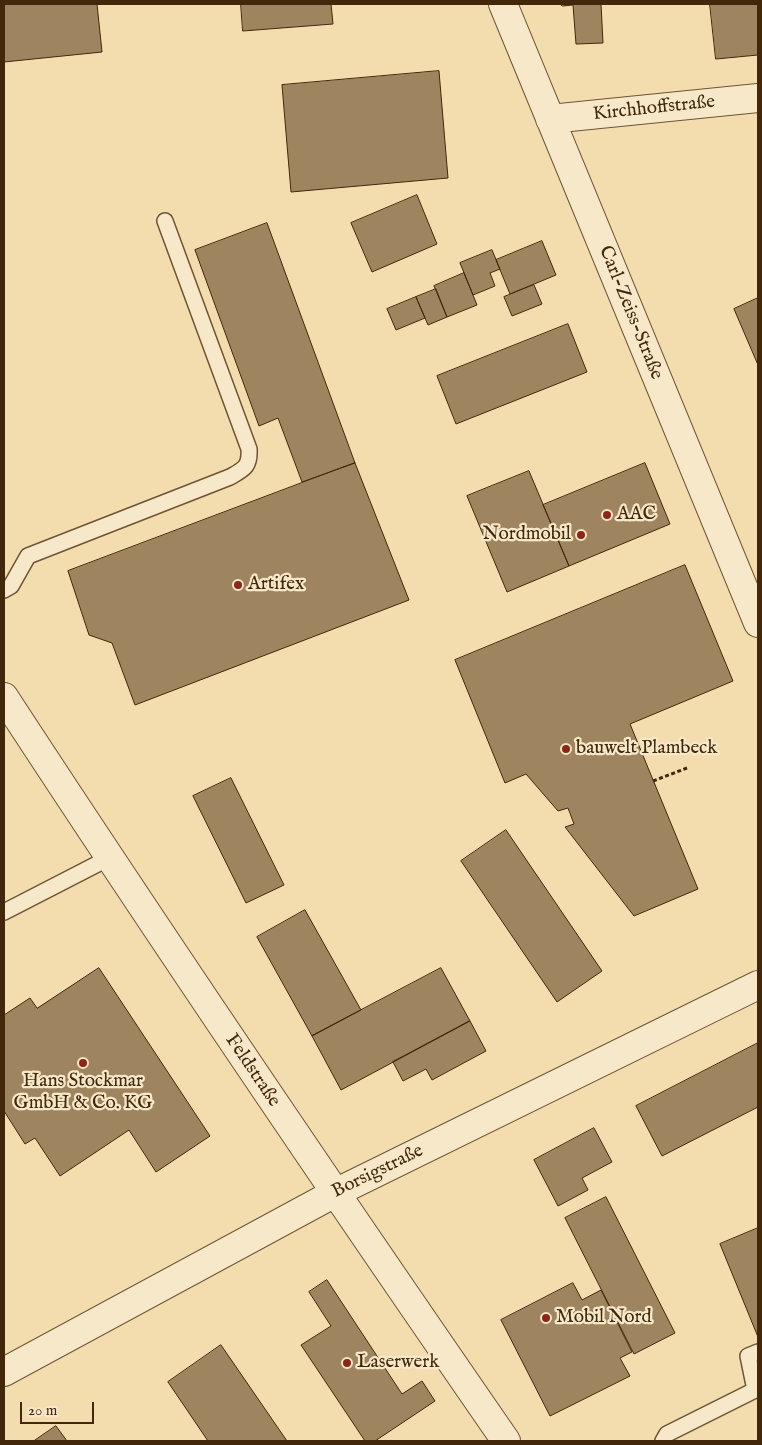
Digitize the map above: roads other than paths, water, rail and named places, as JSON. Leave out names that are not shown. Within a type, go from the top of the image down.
[{"type":"street","name":"Carl-Zeiss-Straße","points":[[503,4],[758,623]]},
{"type":"street","name":"Kirchhoffstraße","points":[[550,119],[758,98]]},
{"type":"street","name":"Feldstraße","points":[[4,697],[109,858],[335,1193],[506,1441]]},
{"type":"street","name":"Borsigstraße","points":[[4,1372],[335,1193],[758,985]]},
{"type":"lane","points":[[4,590],[11,586],[28,556],[230,477],[245,468],[250,459],[249,449],[166,221]]},
{"type":"lane","points":[[4,912],[109,858]]},
{"type":"lane","points":[[663,1441],[667,1434],[755,1390],[748,1356],[758,1352]]},
{"type":"place","name":"AAC","points":[[607,515]]},
{"type":"place","name":"Nordmobil","points":[[581,535]]},
{"type":"place","name":"Artifex","points":[[238,585]]},
{"type":"place","name":"bauwelt Plambeck","points":[[566,749]]},
{"type":"place","name":"Hans Stockmar GmbH & Co. KG","points":[[83,1063]]},
{"type":"place","name":"Mobil Nord","points":[[546,1318]]},
{"type":"place","name":"Laserwerk","points":[[347,1363]]}]
